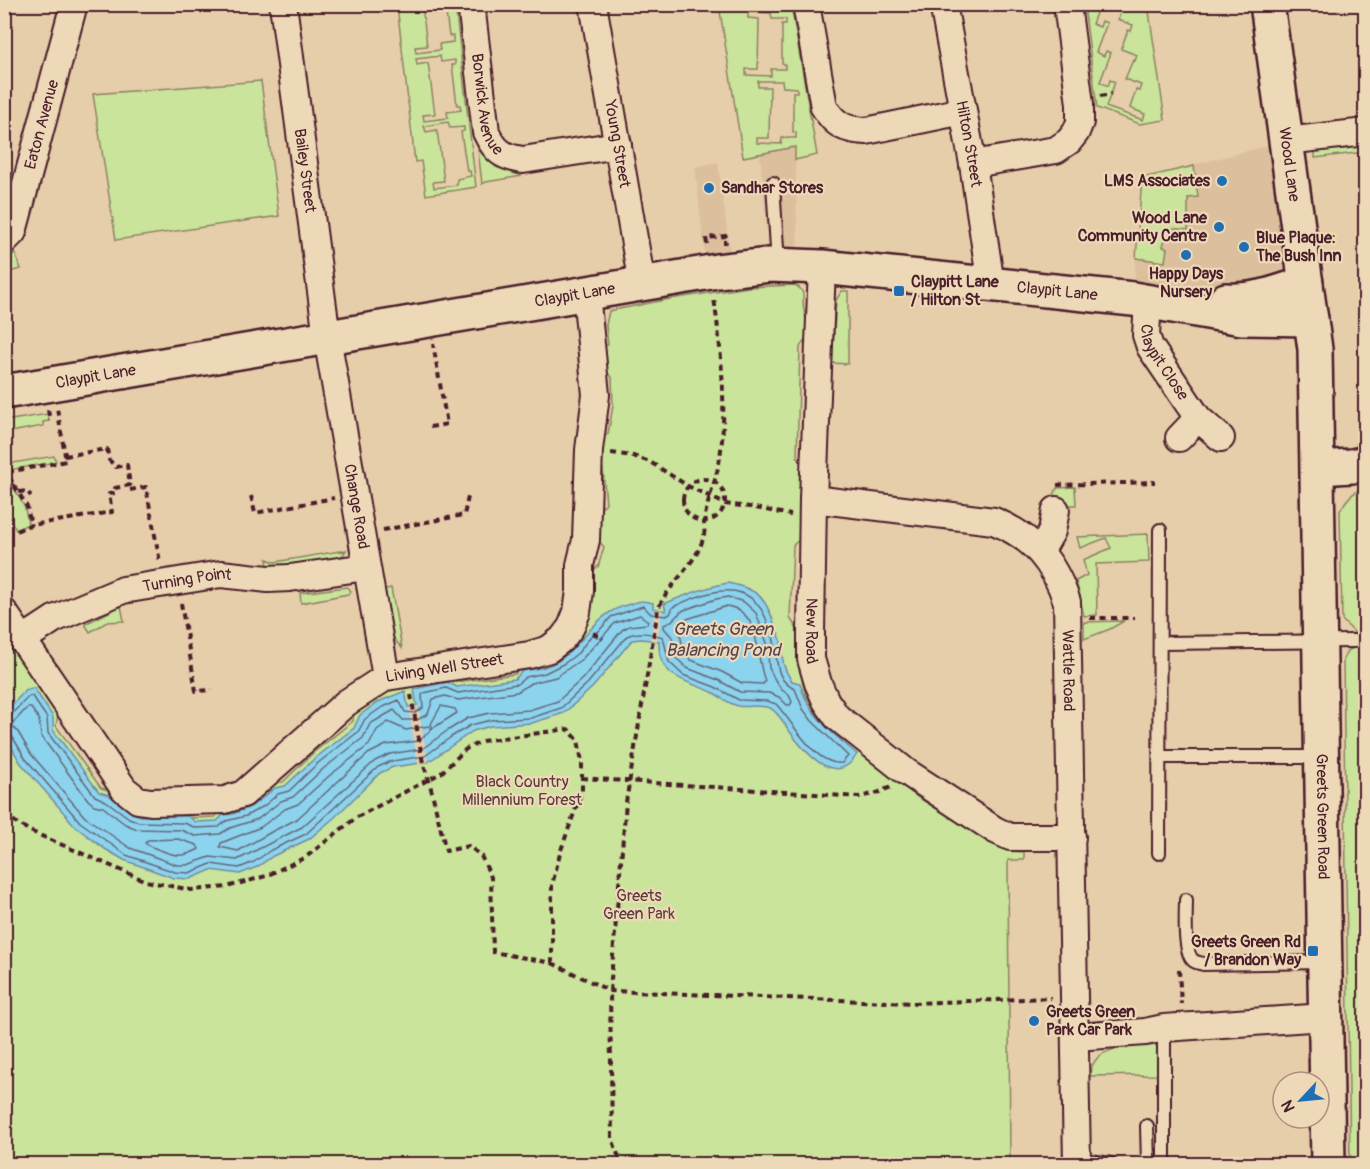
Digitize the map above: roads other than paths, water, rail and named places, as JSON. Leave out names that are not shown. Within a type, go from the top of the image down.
[{"type":"street","name":"Eaton Avenue","points":[[4,241],[13,232],[74,4]]},
{"type":"street","name":"Bailey Street","points":[[283,4],[327,338]]},
{"type":"street","name":"Borwick Avenue","points":[[471,4],[486,132],[492,145],[499,152],[511,158],[523,160],[618,145]]},
{"type":"street","name":"Young Street","points":[[593,4],[642,284]]},
{"type":"street","points":[[806,4],[824,107],[840,126],[851,130],[866,131],[963,111]]},
{"type":"street","name":"Hilton Street","points":[[943,4],[973,164],[991,285]]},
{"type":"street","points":[[973,164],[1056,150],[1069,141],[1076,132],[1080,122],[1080,104],[1067,4]]},
{"type":"street","name":"Wood Lane","points":[[1267,4],[1315,349],[1318,468]]},
{"type":"street","points":[[1286,141],[1365,132]]},
{"type":"street","name":"Claypit Lane","points":[[4,392],[717,271],[778,265],[822,267],[1148,301],[1242,318],[1311,319]]},
{"type":"street","name":"New Road","points":[[822,267],[804,507],[811,659],[826,701],[837,717],[905,771],[995,830],[1010,837],[1072,837]]},
{"type":"street","name":"Claypit Lane","points":[[1148,301],[1196,297],[1241,301],[1259,299],[1306,283]]},
{"type":"street","name":"Living Well Street","points":[[4,612],[124,789],[138,800],[151,802],[225,800],[243,794],[346,703],[386,677],[532,654],[549,649],[571,627],[577,612],[580,565],[586,540],[586,483],[596,395],[586,293]]},
{"type":"street","name":"Claypit Close","points":[[1148,301],[1146,335],[1150,347],[1197,418],[1221,438]]},
{"type":"street","name":"Change Road","points":[[327,338],[386,677]]},
{"type":"street","name":"Claypit Close","points":[[1179,438],[1197,418]]},
{"type":"street","points":[[1318,468],[1365,463]]},
{"type":"street","name":"Greets Green Road","points":[[1318,468],[1328,1164]]},
{"type":"street","points":[[1040,552],[1052,531],[1054,502]]},
{"type":"street","name":"Wattle Road","points":[[804,507],[994,521],[1014,529],[1040,552],[1060,580],[1067,602],[1077,1162]]},
{"type":"street","name":"Turning Point","points":[[22,640],[54,620],[123,590],[220,574],[268,579],[290,578],[366,567]]},
{"type":"street","points":[[1076,1037],[1145,1032],[1164,1028],[1325,1017]]},
{"type":"lane","points":[[773,183],[778,265]]},
{"type":"lane","points":[[1159,853],[1160,530]]},
{"type":"lane","points":[[1160,643],[1354,641]]},
{"type":"lane","points":[[1160,758],[1322,757]]},
{"type":"lane","points":[[1186,900],[1188,954],[1194,961],[1203,964],[1324,962]]},
{"type":"lane","points":[[1164,1028],[1164,1164]]},
{"type":"lane","points":[[1147,1126],[1148,1164]]},
{"type":"lane","points":[[1077,1162],[1111,1164]]},
{"type":"water","name":"Greets Green Balancing Pond","points":[[728,583],[753,591],[763,600],[780,636],[783,662],[788,675],[792,681],[800,683],[809,705],[822,723],[857,754],[849,764],[839,769],[820,763],[802,747],[780,717],[770,708],[735,705],[714,693],[676,677],[663,664],[659,641],[632,640],[593,687],[564,713],[532,723],[491,726],[473,731],[428,762],[393,767],[380,773],[309,839],[273,856],[257,867],[240,874],[211,870],[190,879],[174,878],[124,860],[76,827],[20,762],[5,735],[4,713],[25,691],[34,688],[53,717],[53,730],[99,792],[109,795],[132,813],[141,816],[187,816],[196,822],[217,821],[223,815],[233,814],[252,806],[275,788],[285,786],[314,759],[354,728],[360,715],[378,702],[405,691],[408,707],[417,706],[414,689],[448,682],[457,687],[515,679],[522,671],[545,667],[558,661],[599,621],[617,608],[644,601],[653,603],[653,608],[666,611],[664,604]]},
{"type":"place","name":"LMS Associates","points":[[1222,181]]},
{"type":"place","name":"Sandhar Stores","points":[[709,188]]},
{"type":"place","name":"Wood Lane Community Centre","points":[[1219,227]]},
{"type":"place","name":"Blue Plaque: The Bush Inn","points":[[1244,247]]},
{"type":"place","name":"Happy Days Nursery","points":[[1186,255]]},
{"type":"place","name":"Claypitt Lane / Hilton St","points":[[899,291]]},
{"type":"place","name":"Greets Green Rd / Brandon Way","points":[[1313,951]]},
{"type":"place","name":"Greets Green Park Car Park","points":[[1034,1021]]},
{"type":"park label","name":"Black Country Millennium Forest","points":[[522,791]]},
{"type":"park label","name":"Greets Green Park","points":[[639,905]]}]
